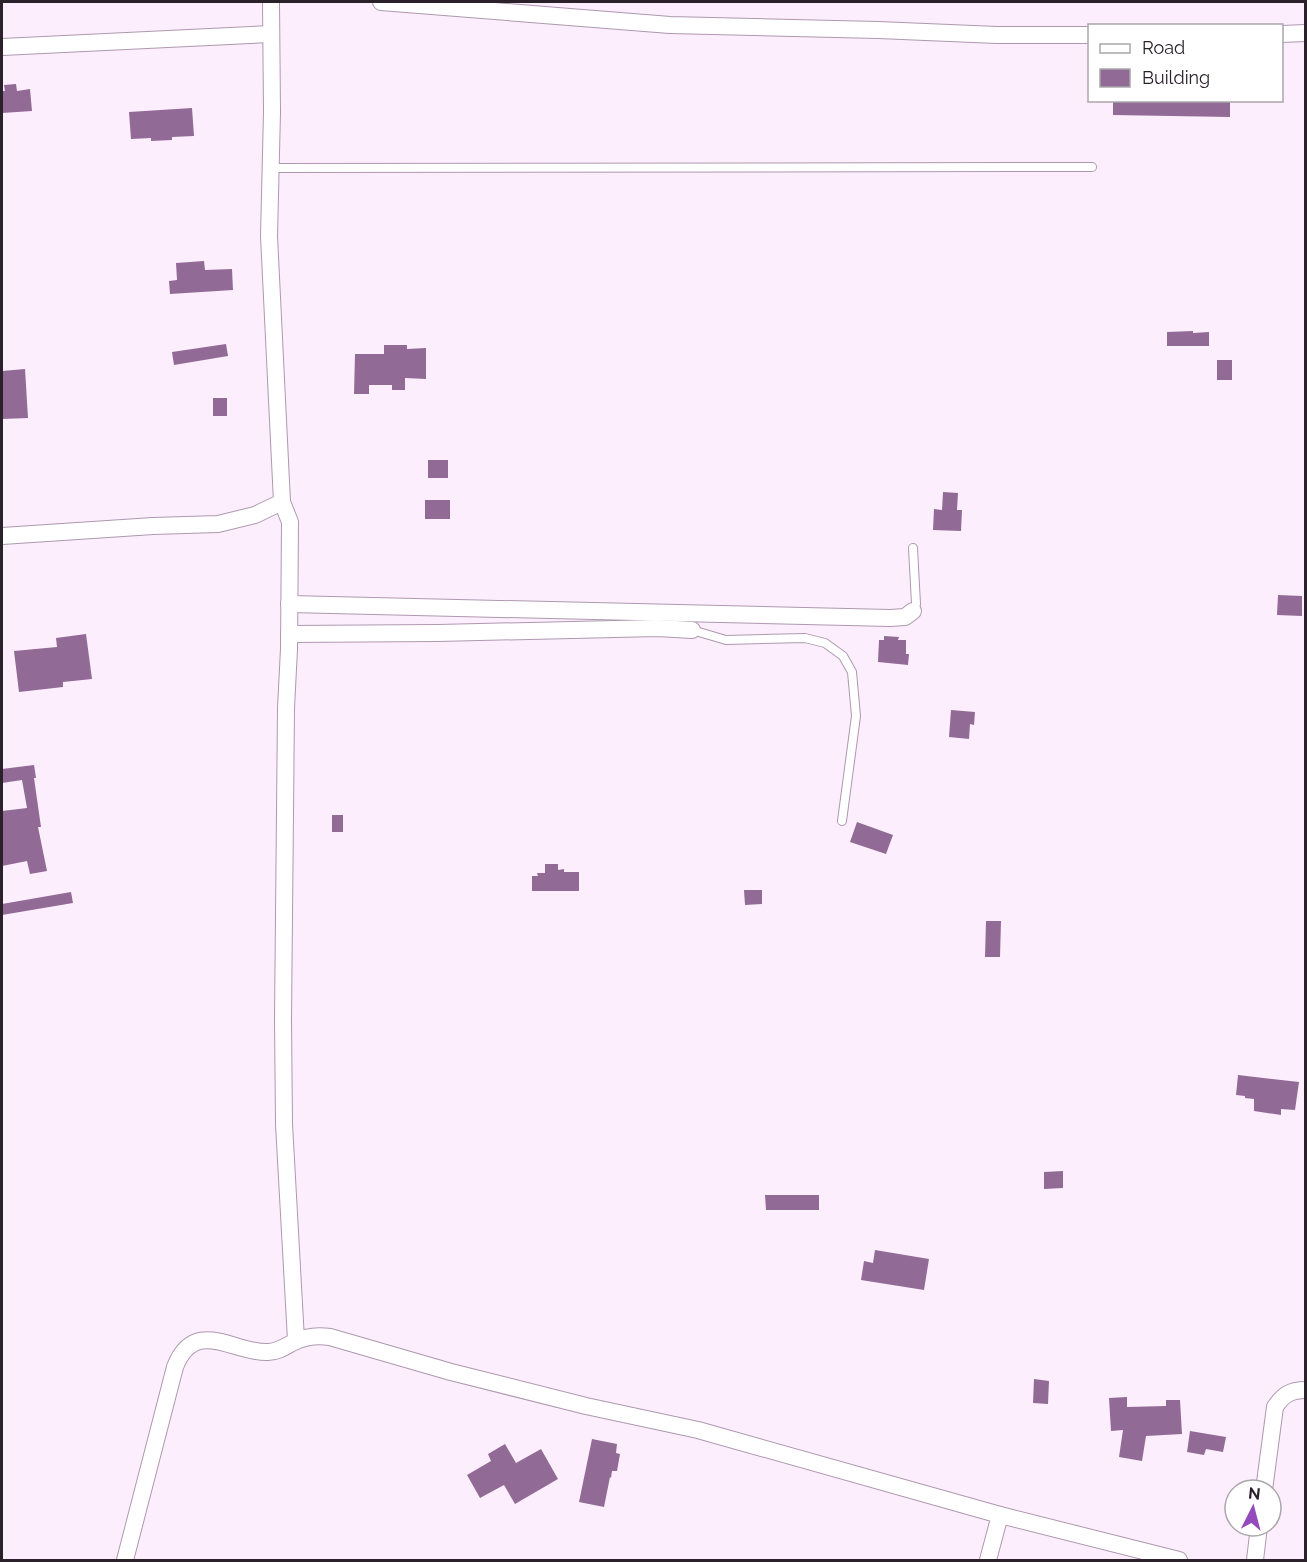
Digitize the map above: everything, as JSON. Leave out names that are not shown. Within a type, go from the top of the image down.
[{"type":"street","points":[[271,2],[272,112],[269,236],[282,502],[290,522],[283,1020],[284,1101],[296,1340]]},
{"type":"street","points":[[381,2],[670,26],[997,35],[1088,35]]},
{"type":"street","points":[[2,47],[270,33]]},
{"type":"street","points":[[1283,34],[1305,33]]},
{"type":"street","points":[[2,536],[218,524],[255,515],[282,502]]},
{"type":"street","points":[[290,604],[890,618],[906,617],[913,611]]},
{"type":"street","points":[[289,634],[658,628],[692,630]]},
{"type":"street","points":[[125,1560],[178,1358],[194,1343],[204,1341],[222,1342],[260,1352],[270,1352],[296,1340],[317,1335],[586,1406],[698,1430],[1000,1515],[1179,1560]]},
{"type":"street","points":[[1266,1478],[1275,1407],[1282,1396],[1295,1390],[1305,1390]]},
{"type":"street","points":[[988,1560],[1000,1515]]},
{"type":"street","points":[[1255,1560],[1258,1538]]},
{"type":"lane","points":[[271,168],[1092,167]]},
{"type":"lane","points":[[913,548],[916,604],[913,611]]},
{"type":"lane","points":[[692,630],[726,640],[805,638],[825,643],[843,656],[852,672],[856,716],[842,821]]},
{"type":"building","points":[[16,84],[17,91],[30,89],[32,111],[2,113],[4,85]]},
{"type":"building","points":[[1113,102],[1230,102],[1230,117],[1113,115]]},
{"type":"building","points":[[192,108],[194,136],[151,141],[151,138],[131,139],[129,112]]},
{"type":"building","points":[[204,261],[205,270],[232,269],[233,290],[170,294],[169,281],[177,280],[176,263]]},
{"type":"building","points":[[1193,331],[1193,333],[1209,332],[1209,346],[1167,346],[1167,332]]},
{"type":"building","points":[[226,344],[228,356],[174,365],[172,352]]},
{"type":"building","points":[[384,345],[407,345],[407,349],[426,348],[426,379],[405,378],[405,390],[392,390],[392,385],[369,385],[369,394],[354,394],[355,354],[384,354]]},
{"type":"building","points":[[1217,360],[1232,360],[1232,380],[1217,380]]},
{"type":"building","points":[[25,369],[28,418],[2,419],[2,371]]},
{"type":"building","points":[[213,398],[227,398],[227,416],[213,416]]},
{"type":"building","points":[[428,460],[448,460],[448,478],[428,478]]},
{"type":"building","points":[[943,492],[958,493],[957,510],[962,510],[961,531],[933,530],[934,509],[942,510]]},
{"type":"building","points":[[425,500],[450,500],[450,519],[425,519]]},
{"type":"building","points":[[1278,595],[1302,596],[1302,616],[1277,615]]},
{"type":"building","points":[[86,634],[92,679],[63,682],[63,687],[19,692],[14,651],[57,647],[56,638]]},
{"type":"building","points":[[884,636],[906,640],[906,654],[909,654],[908,665],[878,662],[879,640],[884,640]]},
{"type":"building","points":[[951,710],[975,712],[974,725],[970,724],[969,739],[949,737]]},
{"type":"building","points":[[34,765],[41,827],[38,827],[47,871],[30,874],[27,861],[2,866],[2,811],[27,808],[22,780],[2,783],[2,769]]},
{"type":"building","points":[[332,815],[343,815],[343,832],[332,832]]},
{"type":"building","points":[[857,822],[893,835],[886,854],[850,842]]},
{"type":"building","points":[[545,864],[558,864],[558,870],[564,869],[564,872],[579,872],[579,891],[532,891],[532,876],[545,873]]},
{"type":"building","points":[[744,890],[762,890],[762,904],[745,905]]},
{"type":"building","points":[[71,892],[73,903],[2,915],[2,904]]},
{"type":"building","points":[[986,921],[1001,921],[1000,957],[985,957]]},
{"type":"building","points":[[1238,1075],[1299,1082],[1295,1110],[1281,1109],[1281,1115],[1254,1111],[1254,1099],[1236,1095]]},
{"type":"building","points":[[1063,1171],[1063,1188],[1044,1189],[1044,1172]]},
{"type":"building","points":[[765,1195],[819,1195],[819,1210],[766,1210]]},
{"type":"building","points":[[875,1250],[929,1259],[924,1290],[861,1280],[864,1261],[873,1263]]},
{"type":"building","points":[[1034,1379],[1049,1381],[1048,1404],[1033,1403]]},
{"type":"building","points":[[1127,1397],[1127,1407],[1166,1406],[1166,1400],[1180,1400],[1182,1434],[1146,1436],[1142,1461],[1119,1457],[1123,1430],[1111,1431],[1109,1398]]},
{"type":"building","points":[[1190,1431],[1226,1437],[1223,1452],[1206,1449],[1204,1455],[1187,1452]]},
{"type":"building","points":[[592,1439],[617,1444],[616,1453],[620,1454],[617,1471],[612,1471],[610,1477],[604,1507],[579,1502]]},
{"type":"building","points":[[505,1444],[516,1463],[541,1449],[558,1479],[515,1504],[504,1485],[480,1498],[467,1475],[491,1461],[488,1454]]}]
